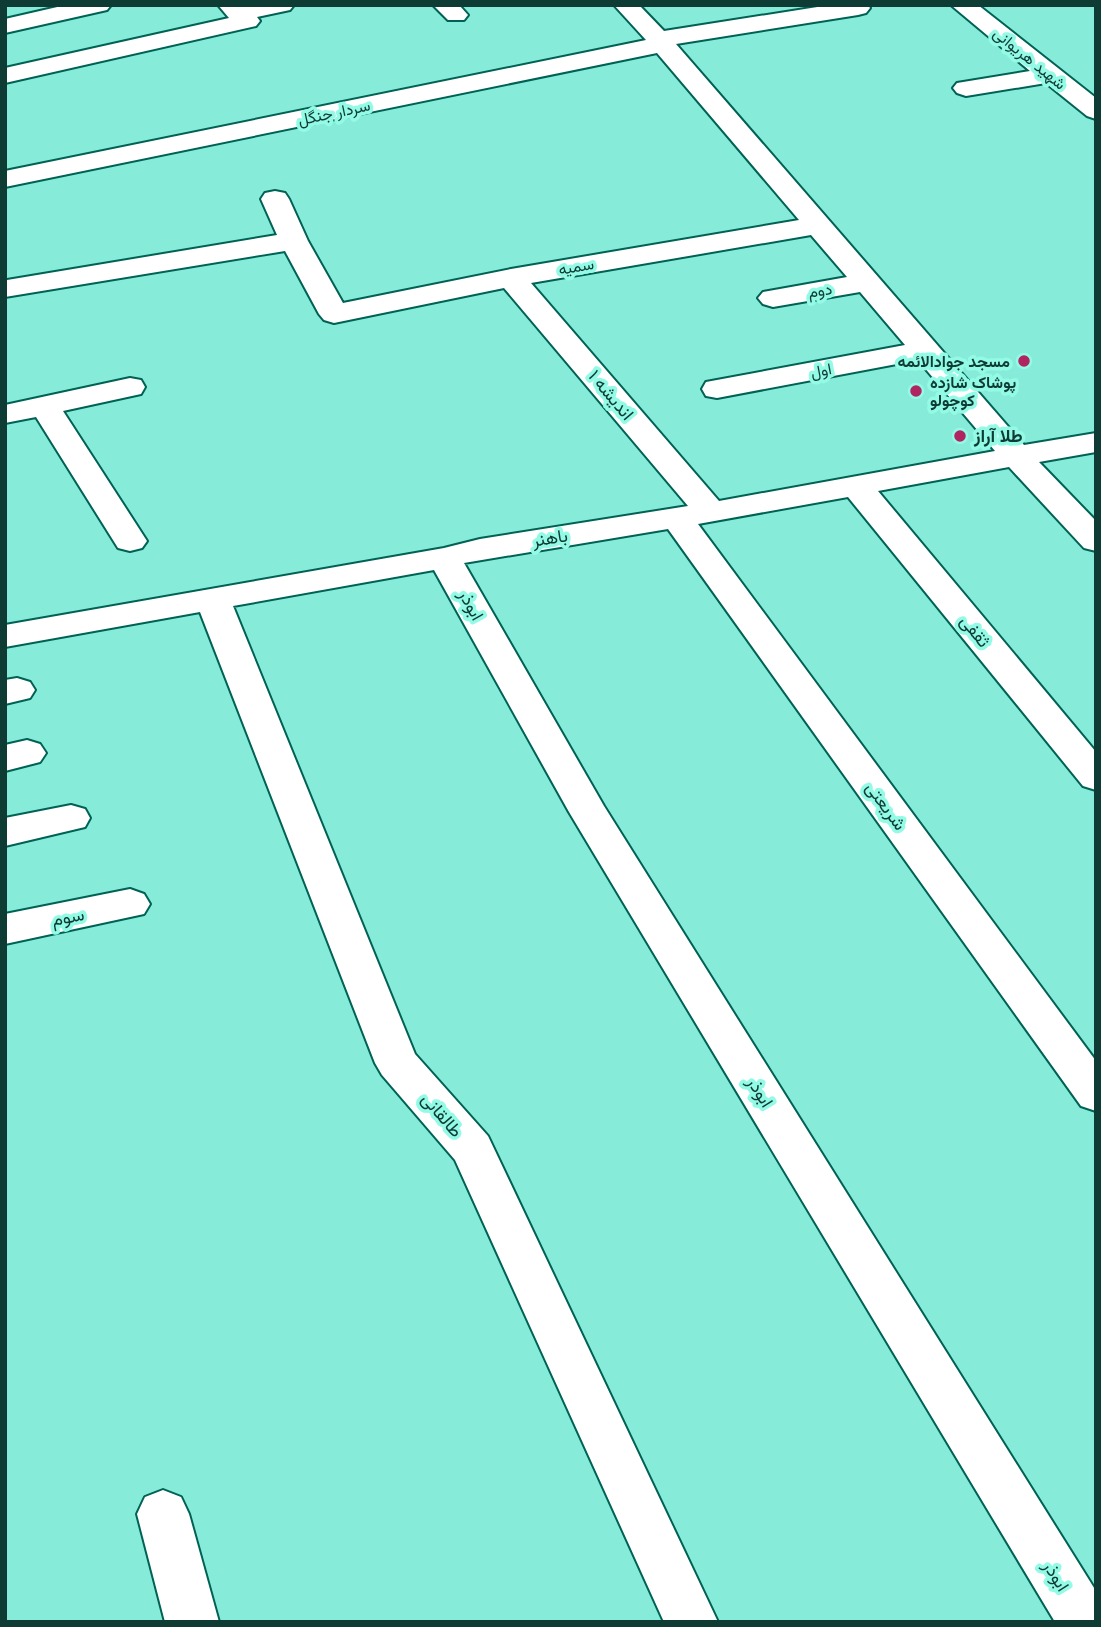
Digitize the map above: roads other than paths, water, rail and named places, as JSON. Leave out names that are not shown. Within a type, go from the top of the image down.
[{"type":"street","points":[[5,26],[99,5]]},
{"type":"street","points":[[235,10],[282,5]]},
{"type":"street","points":[[626,5],[1016,456],[1096,541]]},
{"type":"street","name":"شهید هریوانی","points":[[963,5],[1096,111]]},
{"type":"street","name":"سردار جنگل","points":[[5,179],[660,42],[858,8]]},
{"type":"street","points":[[5,76],[247,21],[235,10]]},
{"type":"street","name":"شهید هریوانی","points":[[966,88],[1045,76]]},
{"type":"street","points":[[7,289],[294,241],[275,199]]},
{"type":"street","name":"سمیه","points":[[294,241],[334,314],[511,278],[819,225]]},
{"type":"street","name":"اندیشه ۱","points":[[511,278],[694,515]]},
{"type":"street","name":"دوم","points":[[773,298],[868,282]]},
{"type":"street","name":"اول","points":[[717,389],[925,350]]},
{"type":"street","points":[[5,414],[130,387]]},
{"type":"street","points":[[45,406],[130,541]]},
{"type":"street","name":"باهنر","points":[[5,636],[444,558],[480,549],[694,515],[1096,442]]},
{"type":"street","name":"ثقفی","points":[[855,484],[1096,777]]},
{"type":"street","name":"شریعتی","points":[[694,515],[1096,1094]]},
{"type":"street","name":"ابوذر","points":[[444,558],[588,812],[1085,1622]]},
{"type":"street","name":"طالقانی","points":[[213,600],[397,1063],[472,1149],[691,1622]]},
{"type":"street","points":[[5,832],[71,818]]},
{"type":"street","name":"سوم","points":[[5,929],[130,904]]},
{"type":"street","points":[[163,1514],[192,1622]]},
{"type":"place","name":"مسجد جوادالائمه","points":[[1024,361]]},
{"type":"place","name":"پوشاک شازده کوچولو","points":[[916,391]]},
{"type":"place","name":"طلا آراز","points":[[960,436]]}]
